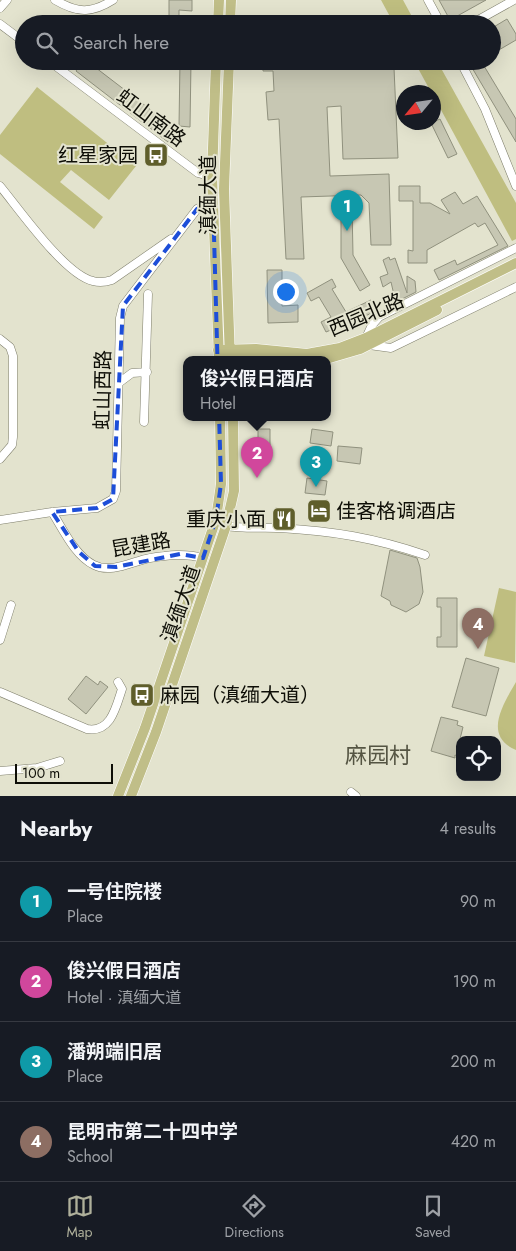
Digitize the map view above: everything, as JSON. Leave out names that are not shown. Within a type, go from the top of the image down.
[{"type":"main road","points":[[218,15],[219,0]]},
{"type":"main road","points":[[230,15],[231,0]]},
{"type":"main road","name":"滇缅大道","points":[[216,70],[212,176],[218,355]]},
{"type":"main road","name":"滇缅大道","points":[[229,70],[224,189],[230,355]]},
{"type":"main road","name":"西园北路","points":[[331,358],[342,356],[516,263]]},
{"type":"main road","name":"西园北路","points":[[392,329],[516,270]]},
{"type":"main road","name":"西园北路","points":[[218,355],[318,353],[367,342]]},
{"type":"main road","name":"西园北路","points":[[230,355],[242,356]]},
{"type":"main road","name":"滇缅大道","points":[[118,796],[145,728],[216,519],[221,484],[220,421]]},
{"type":"main road","name":"滇缅大道","points":[[131,796],[156,732],[226,526],[234,492],[233,421]]},
{"type":"street","points":[[0,8],[6,0]]},
{"type":"street","points":[[55,0],[69,9],[83,11],[94,10],[113,0]]},
{"type":"street","points":[[428,0],[436,15]]},
{"type":"street","points":[[487,15],[514,0]]},
{"type":"street","points":[[0,24],[15,35]]},
{"type":"street","name":"虹山南路","points":[[61,70],[198,173],[212,176]]},
{"type":"street","points":[[465,70],[485,109],[508,171],[516,186]]},
{"type":"street","points":[[508,171],[516,167]]},
{"type":"street","points":[[0,186],[61,258],[83,277],[92,281],[102,283],[112,280],[155,248],[175,236]]},
{"type":"street","name":"虹山西路","points":[[0,520],[52,512],[97,508],[113,499],[116,491],[120,318],[123,306],[197,209],[213,200]]},
{"type":"street","points":[[516,248],[379,317],[367,342],[391,348],[516,287]]},
{"type":"street","points":[[144,422],[148,294]]},
{"type":"street","points":[[0,339],[10,347],[13,356],[13,437],[12,444],[0,459]]},
{"type":"street","points":[[120,382],[132,373],[146,372]]},
{"type":"street","name":"昆建路","points":[[52,512],[79,552],[95,566],[105,568],[116,567],[150,558],[180,554],[203,558]]},
{"type":"street","points":[[226,526],[242,529],[279,528],[371,538],[425,555]]},
{"type":"street","points":[[0,640],[11,605]]},
{"type":"street","points":[[0,692],[87,729],[96,729],[104,726],[112,717],[122,689],[118,682]]},
{"type":"street","points":[[0,771],[37,768],[60,761]]},
{"type":"highlighted area","points":[[213,200],[221,484],[216,519],[203,558],[180,554],[116,567],[95,566],[79,552],[52,512],[97,508],[113,499],[123,306],[197,209]]},
{"type":"shaded area","points":[[381,0],[403,0],[411,15],[389,15]]},
{"type":"shaded area","points":[[419,70],[442,70],[516,203],[516,239],[512,241],[441,110],[441,85],[427,85]]},
{"type":"shaded area","points":[[37,87],[136,166],[109,200],[71,170],[60,182],[103,217],[94,229],[0,154],[0,135]]},
{"type":"shaded area","points":[[499,588],[516,592],[515,663],[484,656]]},
{"type":"shaded area","points":[[516,682],[516,750],[506,744],[500,736],[498,728],[499,719],[506,700]]},
{"type":"building","points":[[169,0],[192,0],[192,11],[179,10],[179,15],[169,15]]},
{"type":"building","points":[[439,0],[486,0],[459,15],[447,15]]},
{"type":"building","points":[[507,19],[516,34],[516,40],[501,49],[501,23]]},
{"type":"building","points":[[99,70],[177,130],[168,142],[76,71]]},
{"type":"building","points":[[180,70],[191,70],[190,127],[179,126]]},
{"type":"building","points":[[263,70],[394,70],[398,158],[343,159],[341,106],[327,107],[330,176],[389,174],[391,245],[371,245],[369,203],[361,195],[301,197],[304,259],[286,259],[279,119],[268,120],[266,92],[274,91],[273,71]]},
{"type":"building","points":[[473,70],[486,70],[516,119],[516,142]]},
{"type":"building","points":[[441,121],[457,154],[448,158],[434,130],[441,130]]},
{"type":"building","points":[[399,186],[420,186],[420,203],[430,203],[450,214],[441,200],[455,192],[463,204],[477,196],[508,246],[439,280],[434,270],[455,260],[457,265],[498,245],[485,223],[478,227],[475,223],[427,250],[427,263],[408,263],[408,250],[413,251],[413,201],[399,201]]},
{"type":"building","points":[[341,206],[352,206],[353,255],[370,285],[360,291],[341,258]]},
{"type":"building","points":[[389,257],[390,260],[395,258],[407,293],[407,276],[415,281],[416,292],[400,300],[394,295],[391,282],[383,287],[380,277],[388,274],[383,260]]},
{"type":"building","points":[[267,270],[282,270],[282,306],[298,305],[298,322],[268,323]]},
{"type":"building","points":[[332,279],[336,287],[332,289],[346,312],[371,300],[377,311],[326,332],[321,322],[331,317],[319,297],[311,301],[307,293]]},
{"type":"building","points":[[258,429],[270,429],[270,451],[258,451]]},
{"type":"building","points":[[312,429],[333,432],[331,446],[310,443]]},
{"type":"building","points":[[338,446],[362,448],[360,464],[337,461]]},
{"type":"building","points":[[307,478],[327,481],[325,495],[305,493]]},
{"type":"building","points":[[390,550],[417,558],[420,567],[423,592],[419,604],[406,612],[391,605],[390,601],[381,596]]},
{"type":"building","points":[[437,598],[457,598],[457,647],[437,647],[437,637],[441,637],[441,607],[437,607]]},
{"type":"building","points":[[466,658],[499,668],[486,716],[452,707]]},
{"type":"building","points":[[86,676],[98,685],[100,681],[108,687],[86,714],[68,699]]},
{"type":"building","points":[[441,717],[458,721],[457,725],[463,727],[461,736],[456,736],[455,758],[431,751]]},
{"type":"place","name":"红星家园","points":[[156,155]]},
{"type":"place","name":"一号住院楼","points":[[347,231]]},
{"type":"place","name":"俊兴假日酒店","points":[[257,478]]},
{"type":"place","name":"潘朔端旧居","points":[[316,487]]},
{"type":"place","name":"佳客格调酒店","points":[[319,511]]},
{"type":"place","name":"重庆小面","points":[[284,519]]},
{"type":"place","name":"昆明市第二十四中学","points":[[478,649]]},
{"type":"place","name":"麻园（滇缅大道）","points":[[142,695]]},
{"type":"district","name":"麻园村","points":[[378,755]]}]
